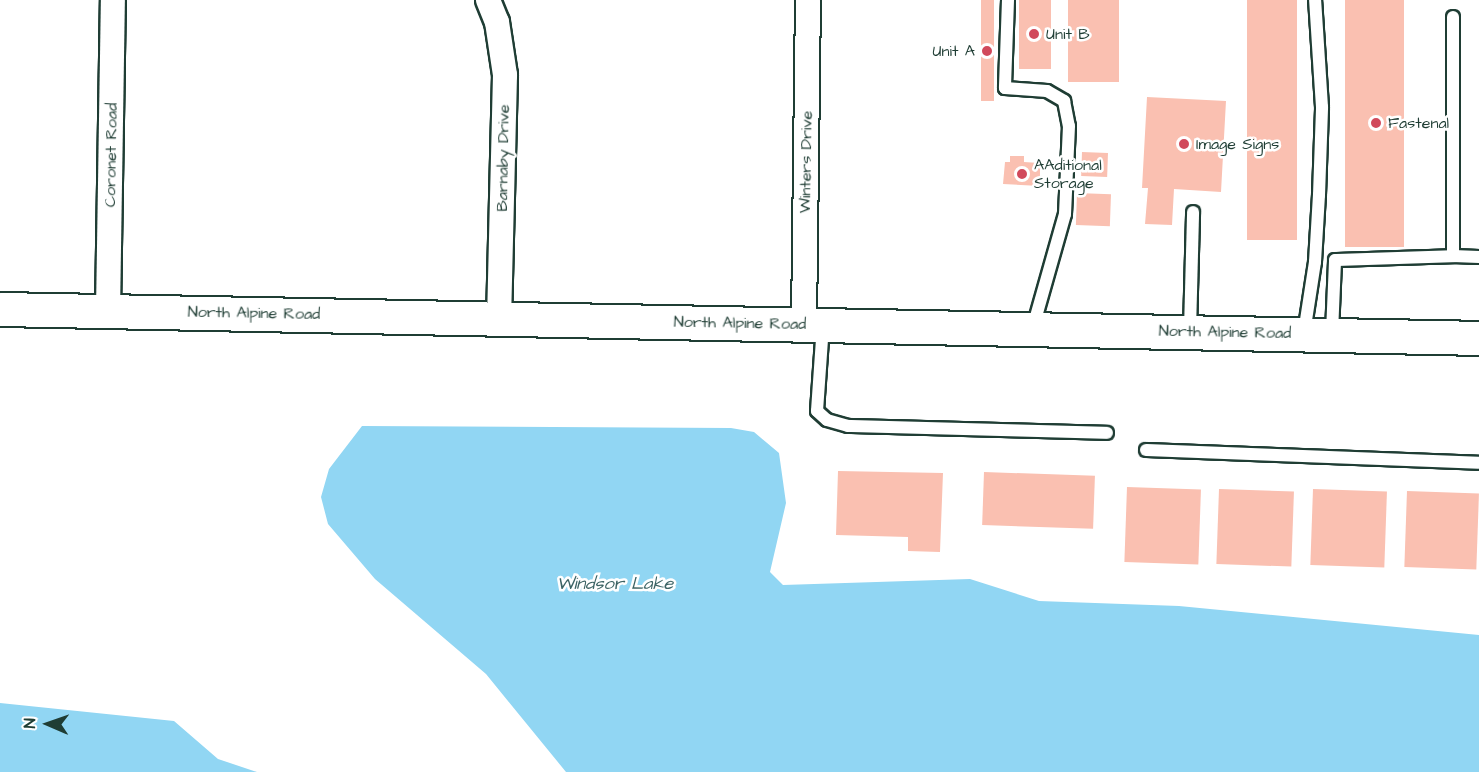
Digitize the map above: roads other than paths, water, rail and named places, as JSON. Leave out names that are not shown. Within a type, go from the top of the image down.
[{"type":"main road","name":"North Alpine Road","points":[[0,309],[1479,338]]},
{"type":"street","name":"Coronet Road","points":[[108,311],[113,0]]},
{"type":"street","name":"Barnaby Drive","points":[[488,0],[496,22],[505,75],[499,318]]},
{"type":"street","name":"Winters Drive","points":[[808,0],[814,324]]},
{"type":"lane","points":[[1008,0],[1005,88],[1047,91],[1064,101],[1069,126],[1065,214],[1032,328]]},
{"type":"lane","points":[[1315,0],[1322,107],[1315,262],[1318,334]]},
{"type":"lane","points":[[1453,17],[1453,256]]},
{"type":"lane","points":[[1190,331],[1193,212]]},
{"type":"lane","points":[[1318,334],[1335,260],[1479,257]]},
{"type":"lane","points":[[814,324],[817,411],[827,420],[848,426],[1107,433]]},
{"type":"lane","points":[[1146,450],[1479,463]]},
{"type":"water","name":"Windsor Lake","points":[[362,426],[731,428],[754,432],[779,453],[786,503],[770,572],[783,585],[970,579],[1039,601],[1179,606],[1479,635],[1479,772],[566,772],[486,674],[375,579],[328,524],[321,497],[329,469]]},
{"type":"water","points":[[0,703],[174,721],[218,759],[257,772],[0,772]]},
{"type":"place","name":"Unit B","points":[[1034,34]]},
{"type":"place","name":"Unit A","points":[[987,51]]},
{"type":"place","name":"Fastenal","points":[[1376,123]]},
{"type":"place","name":"Image Signs","points":[[1184,144]]},
{"type":"place","name":"AAditional Storage","points":[[1022,174]]}]
